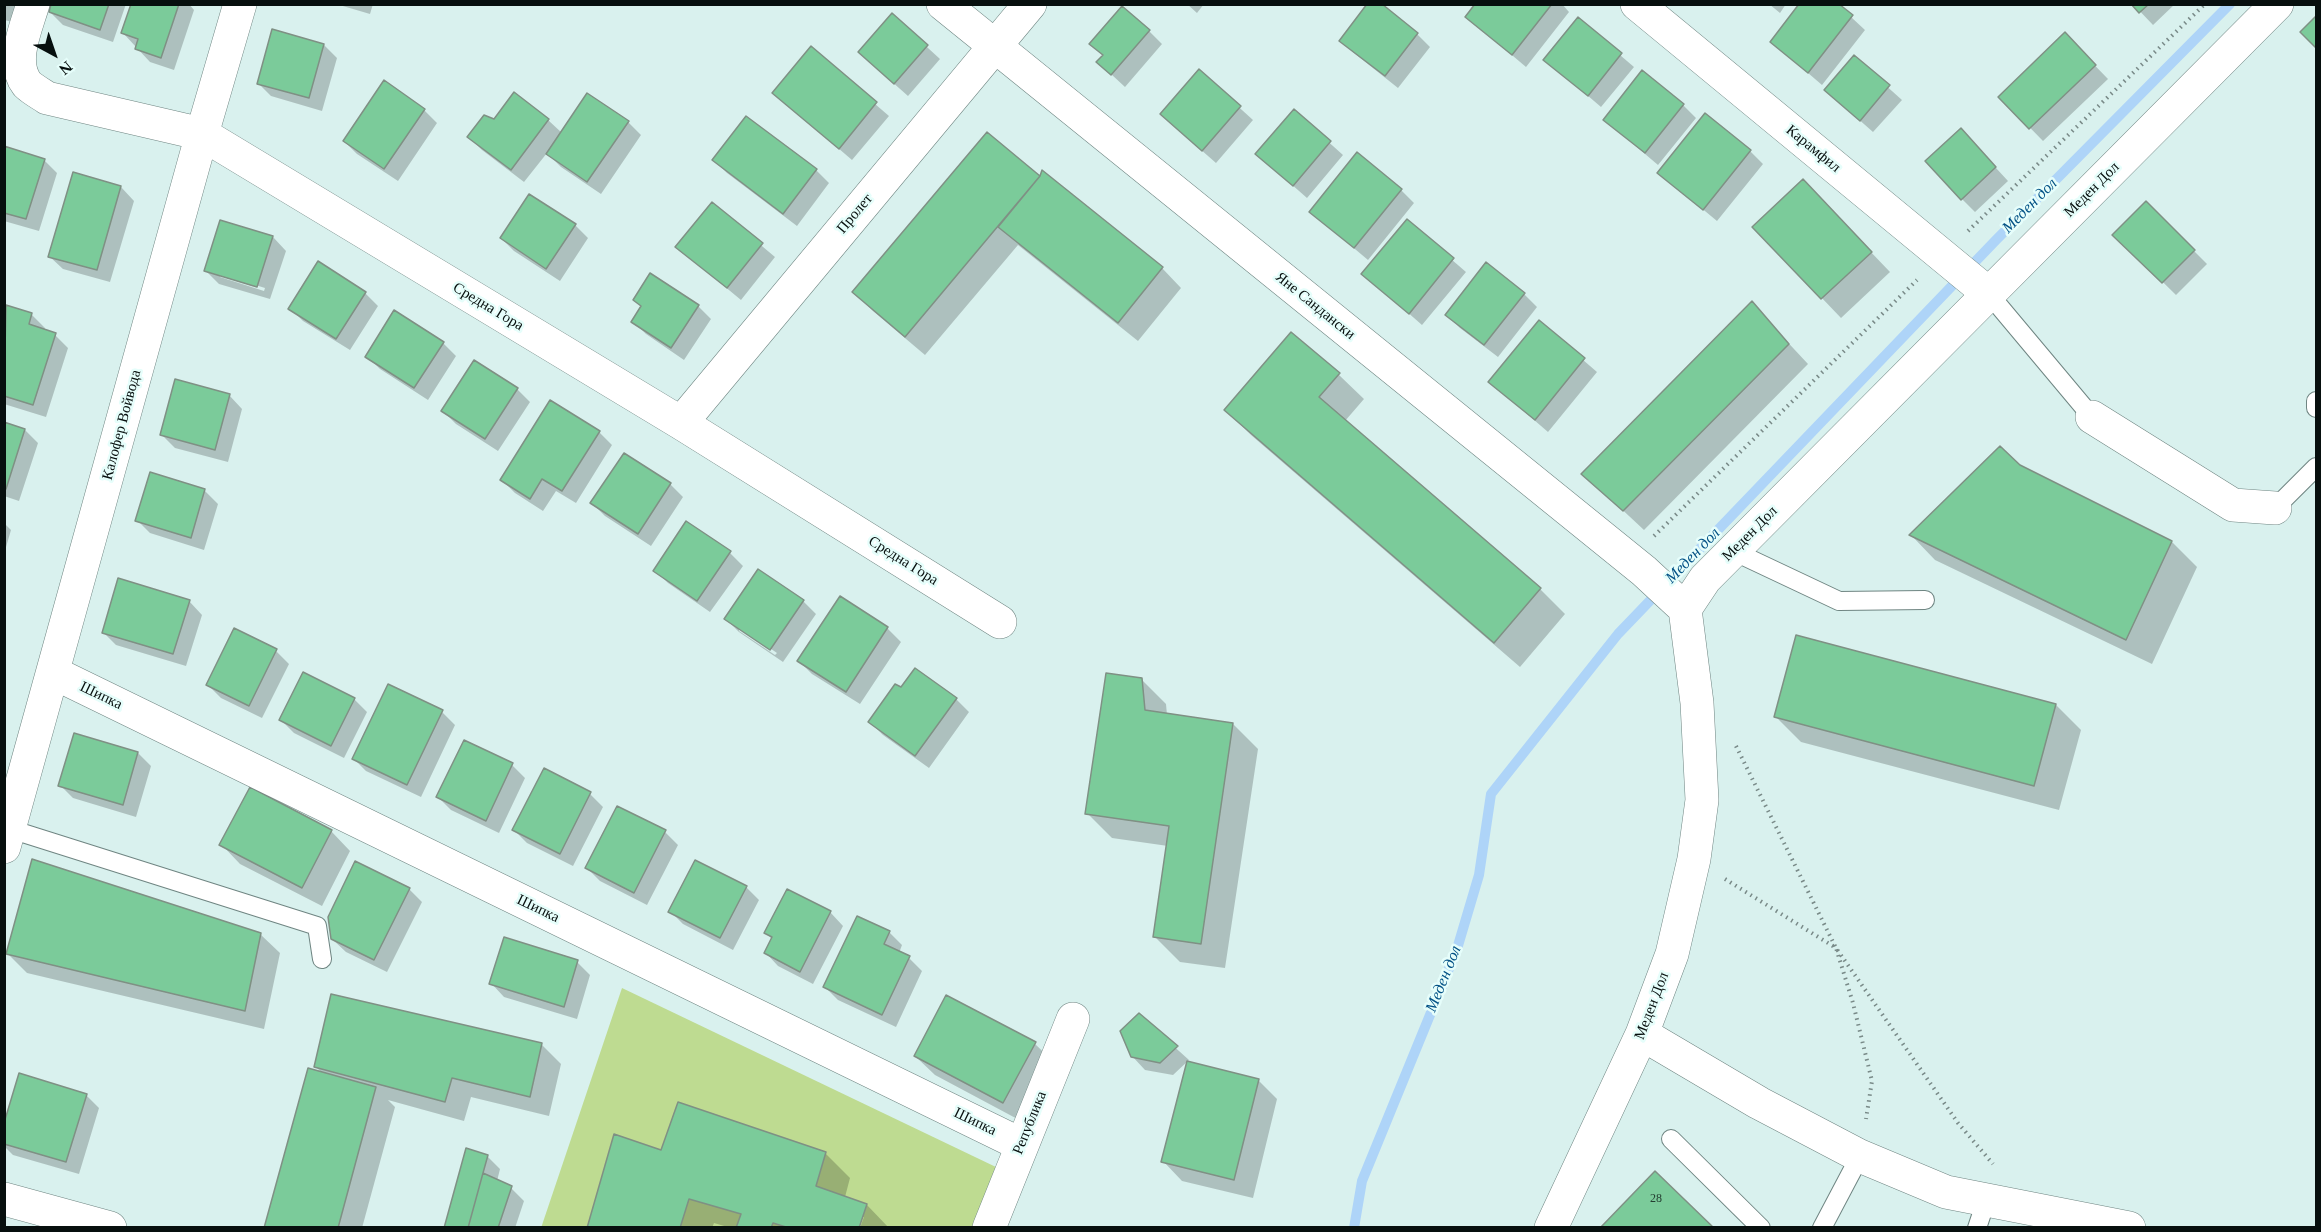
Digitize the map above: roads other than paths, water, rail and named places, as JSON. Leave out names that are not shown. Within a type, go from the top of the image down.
[{"type":"street","name":"Средна Гора","points":[[33,4],[23,40],[19,67],[28,85],[47,98],[202,134],[681,423],[1000,622]]},
{"type":"street","name":"Калофер Войвода","points":[[7,838],[240,4]]},
{"type":"street","name":"Яне Сандански","points":[[943,4],[1644,571],[1678,603]]},
{"type":"street","name":"Пролет","points":[[681,423],[1030,4]]},
{"type":"street","name":"Карамфил","points":[[1637,4],[1973,281]]},
{"type":"street","name":"Меден Дол","points":[[1551,1227],[1642,1034],[1672,954],[1694,860],[1702,800],[1697,703],[1678,603],[1732,551],[1973,281],[2277,4]]},
{"type":"street","points":[[2092,417],[2233,505],[2275,508]]},
{"type":"street","name":"Шипка","points":[[54,673],[1022,1145]]},
{"type":"street","name":"Република","points":[[988,1227],[1073,1019]]},
{"type":"street","points":[[1642,1034],[1758,1103],[1860,1156],[1946,1192],[1981,1214],[2129,1227]]},
{"type":"street","points":[[4,1199],[110,1227]]},
{"type":"lane","points":[[1973,281],[2092,417]]},
{"type":"lane","points":[[2316,401],[2316,408]]},
{"type":"lane","points":[[2275,508],[2316,467]]},
{"type":"lane","points":[[1732,551],[1839,601],[1925,600]]},
{"type":"lane","points":[[7,838],[317,926],[322,959]]},
{"type":"lane","points":[[1671,1139],[1761,1227]]},
{"type":"lane","points":[[1822,1227],[1860,1156]]},
{"type":"waterway","name":"Меден дол","points":[[1354,1228],[1362,1181],[1457,949],[1479,875],[1491,794],[1618,634],[1996,240],[2230,4]]}]
